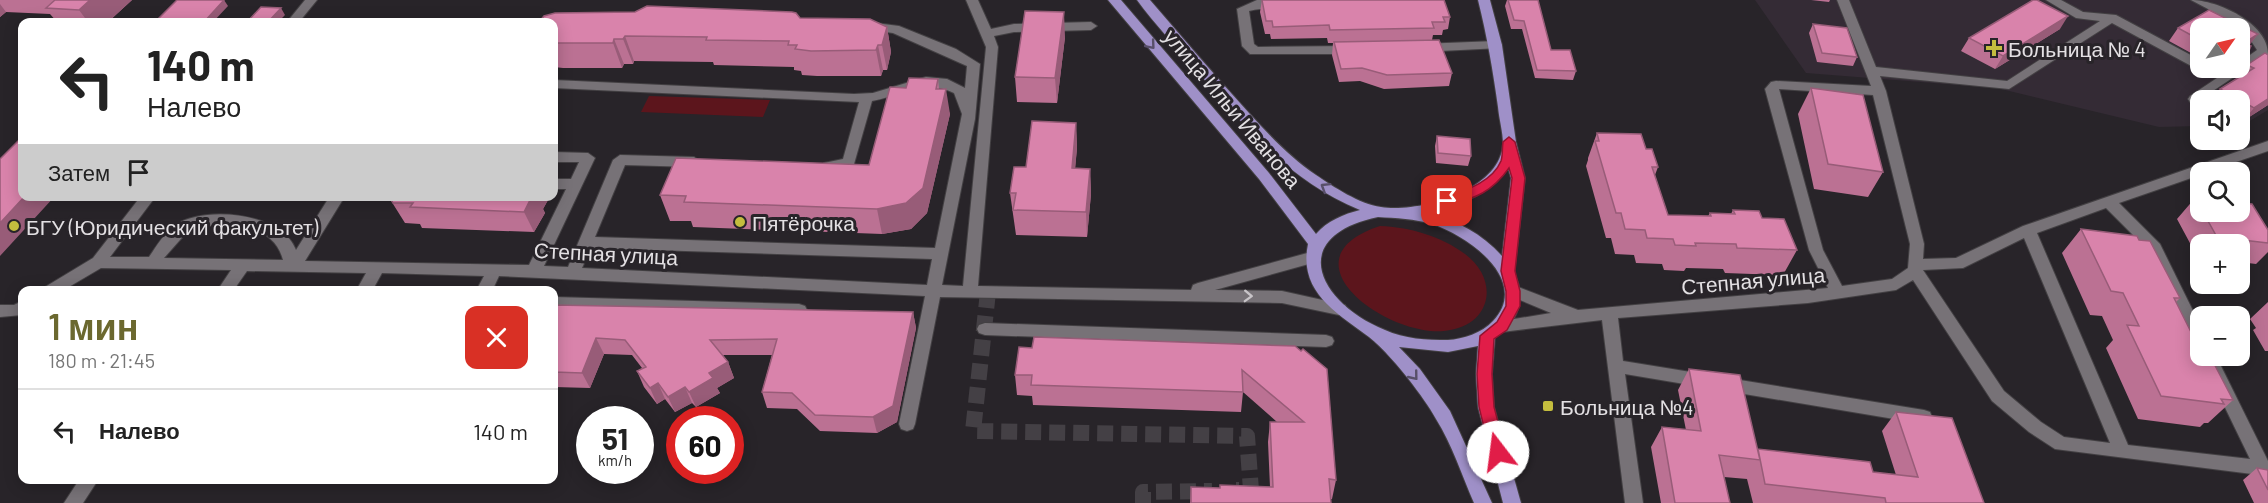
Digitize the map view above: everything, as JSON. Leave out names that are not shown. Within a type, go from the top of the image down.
[{"type":"main road","name":"улица Ильи Иванова","points":[[1114,0],[1270,183],[1314,251]]},
{"type":"main road","name":"улица Ильи Иванова","points":[[1143,0],[1292,164],[1327,188],[1378,212]]},
{"type":"main road","points":[[1375,333],[1405,342],[1431,346],[1463,346],[1487,336],[1502,326],[1513,306],[1513,291],[1508,271],[1518,178],[1509,142],[1496,45],[1484,0]]},
{"type":"main road","points":[[1407,213],[1473,192],[1492,181],[1507,161],[1509,142]]},
{"type":"main road","points":[[1483,503],[1444,417],[1414,374],[1375,333],[1340,309],[1320,286],[1313,270],[1314,251],[1322,237],[1343,222],[1378,212],[1407,213],[1434,219],[1474,238],[1508,271]]},
{"type":"main road","points":[[1487,336],[1484,374],[1486,407],[1512,503]]},
{"type":"street","points":[[296,18],[311,0]]},
{"type":"street","points":[[970,292],[992,47],[972,0]]},
{"type":"street","points":[[1843,0],[1879,91],[1917,244],[1916,268],[1998,396],[2035,427],[2061,444],[2266,469]]},
{"type":"street","points":[[2052,0],[2080,15],[2112,18],[2190,60]]},
{"type":"street","points":[[2196,0],[2234,18]]},
{"type":"street","points":[[1297,2],[1257,4],[1244,9],[1248,46],[1255,51],[1263,52],[1365,49]]},
{"type":"street","points":[[1872,71],[2009,85],[2112,18]]},
{"type":"street","points":[[853,25],[896,29],[974,64],[968,118],[941,254],[933,291],[923,313],[908,424]]},
{"type":"street","points":[[987,34],[1014,28],[1091,26]]},
{"type":"street","points":[[2250,30],[2264,51],[2250,61]]},
{"type":"street","points":[[1411,48],[1496,45]]},
{"type":"street","points":[[2208,90],[2226,78]]},
{"type":"street","points":[[558,84],[867,97],[926,81],[942,82],[960,91],[968,118]]},
{"type":"street","points":[[1838,293],[1816,249],[1772,89],[1784,85],[1879,91]]},
{"type":"street","points":[[816,165],[839,166],[849,161],[867,97]]},
{"type":"street","points":[[1916,268],[1958,264],[2028,230],[2268,146]]},
{"type":"street","points":[[534,271],[588,158],[558,157]]},
{"type":"street","points":[[573,272],[620,160],[712,163]]},
{"type":"street","points":[[558,184],[576,184]]},
{"type":"street","points":[[58,286],[98,262],[145,201]]},
{"type":"street","points":[[293,267],[335,201]]},
{"type":"street","points":[[2109,202],[2155,248],[2190,320]]},
{"type":"street","points":[[152,264],[180,229],[194,222],[209,220],[240,222],[269,228],[285,242],[293,267]]},
{"type":"street","points":[[2028,230],[2122,451]]},
{"type":"street","points":[[586,242],[941,254]]},
{"type":"street","points":[[1168,295],[1219,285],[1314,251]]},
{"type":"street","name":"Степная улица","points":[[98,262],[573,272],[933,291],[1168,295]]},
{"type":"street","points":[[228,286],[243,265]]},
{"type":"street","points":[[367,286],[377,268]]},
{"type":"street","name":"Степная улица","points":[[1584,315],[1838,293],[1896,284],[1916,268]]},
{"type":"street","points":[[486,286],[494,270]]},
{"type":"street","points":[[1513,291],[1549,307],[1584,315]]},
{"type":"street","points":[[1168,295],[1282,297],[1340,309]]},
{"type":"street","points":[[558,303],[812,310]]},
{"type":"street","points":[[0,311],[18,310]]},
{"type":"street","points":[[1609,313],[1634,503]]},
{"type":"street","points":[[1502,326],[1584,315]]},
{"type":"street","points":[[985,329],[1326,341]]},
{"type":"street","points":[[1616,366],[1939,419]]},
{"type":"street","points":[[2213,366],[2266,469]]},
{"type":"street","points":[[73,503],[86,484]]},
{"type":"shaded area","name":"Больница № 4","points":[[1755,0],[2268,0],[2268,110],[2250,121],[2250,90],[2190,90],[2190,126],[2159,127],[1997,88],[1806,73]]},
{"type":"shaded area","points":[[649,96],[770,100],[763,117],[641,112]]},
{"type":"shaded area","points":[[1380,226],[1402,228],[1424,234],[1446,242],[1465,254],[1484,277],[1487,289],[1486,301],[1481,312],[1460,328],[1444,331],[1420,329],[1395,321],[1371,309],[1352,293],[1341,275],[1340,257],[1352,240]]},
{"type":"building","points":[[55,0],[90,0],[79,10],[46,8]]},
{"type":"building","points":[[177,0],[224,0],[208,18],[159,18]]},
{"type":"building","points":[[1262,0],[1444,0],[1450,17],[1443,17],[1445,22],[1432,22],[1434,28],[1330,30],[1329,25],[1273,27],[1272,21],[1266,21]]},
{"type":"building","points":[[1508,0],[1538,0],[1551,50],[1570,50],[1576,71],[1537,70],[1524,21],[1514,20]]},
{"type":"building","points":[[2033,0],[2068,16],[2003,56],[1969,38]]},
{"type":"building","points":[[647,6],[792,12],[800,18],[870,19],[887,27],[882,45],[878,45],[876,50],[811,51],[795,49],[797,45],[788,45],[789,41],[706,40],[707,37],[625,36],[623,39],[614,39],[613,43],[558,43],[558,18],[542,18],[555,13],[635,12]]},
{"type":"building","points":[[261,7],[281,8],[272,18],[251,18]]},
{"type":"building","points":[[2209,10],[2225,18],[2195,18]]},
{"type":"building","points":[[1025,11],[1064,12],[1055,78],[1015,77]]},
{"type":"building","points":[[2190,21],[2190,35],[2178,28]]},
{"type":"building","points":[[1813,24],[1847,28],[1857,57],[1822,53]]},
{"type":"building","points":[[2250,30],[2258,34],[2250,39]]},
{"type":"building","points":[[1439,40],[1452,73],[1387,75],[1362,68],[1341,69],[1334,42]]},
{"type":"building","points":[[2265,53],[2268,55],[2268,99],[2254,108],[2250,106],[2250,90],[2220,89],[2238,78],[2250,78],[2250,70],[2254,68],[2250,66],[2250,63]]},
{"type":"building","points":[[909,78],[938,79],[936,89],[946,89],[923,188],[906,203],[877,209],[684,202],[686,196],[660,195],[676,158],[869,165],[890,87],[906,88]]},
{"type":"building","points":[[1811,88],[1863,95],[1883,172],[1828,164]]},
{"type":"building","points":[[1032,121],[1076,123],[1072,168],[1090,169],[1086,212],[1013,210],[1016,193],[1010,193],[1014,167],[1026,167]]},
{"type":"building","points":[[1597,133],[1641,134],[1646,149],[1652,149],[1658,167],[1652,167],[1668,215],[1711,216],[1710,213],[1735,214],[1733,210],[1759,211],[1762,218],[1784,219],[1797,250],[1737,248],[1736,244],[1675,245],[1673,239],[1647,238],[1645,230],[1625,229],[1621,213],[1616,213],[1595,141],[1599,141]]},
{"type":"building","points":[[1437,136],[1470,139],[1471,156],[1438,153]]},
{"type":"building","points":[[18,141],[18,201],[20,201],[0,223],[0,159]]},
{"type":"building","points":[[392,201],[530,201],[524,212],[410,207],[413,203],[393,203]]},
{"type":"building","points":[[2250,204],[2252,204],[2268,230],[2268,243],[2250,241],[2250,234],[2215,234],[2209,222],[2250,222]]},
{"type":"building","points":[[2081,229],[2137,236],[2139,240],[2150,241],[2180,298],[2174,298],[2190,330],[2190,366],[2215,366],[2233,400],[2221,399],[2224,404],[2161,396],[2127,325],[2139,326],[2123,293],[2111,291]]},
{"type":"building","points":[[558,305],[913,312],[893,406],[873,417],[815,415],[792,393],[762,392],[777,339],[710,340],[728,362],[709,373],[713,378],[689,392],[685,387],[668,397],[658,383],[650,388],[637,371],[646,367],[625,340],[596,338],[582,373],[558,372]]},
{"type":"building","points":[[1034,337],[1295,346],[1301,351],[1303,349],[1327,369],[1336,480],[1329,479],[1331,503],[1191,503],[1191,487],[1220,488],[1220,485],[1273,487],[1270,422],[1304,422],[1242,370],[1243,392],[1031,385],[1032,375],[1015,375],[1019,347],[1032,348]]},
{"type":"building","points":[[1689,369],[1740,375],[1760,460],[1719,455],[1730,503],[1675,503],[1662,427],[1701,431]]},
{"type":"building","points":[[1896,412],[1952,418],[1984,503],[1886,503],[1885,498],[1765,484],[1758,449],[1870,462],[1873,472],[1918,477]]},
{"type":"building","points":[[2257,468],[2268,470],[2268,490]]},
{"type":"tunnel","points":[[988,292],[973,431],[1247,436],[1251,490],[1236,490]]},
{"type":"tunnel","points":[[1143,503],[1143,492],[1212,491]]},
{"type":"place","name":"Больница № 4","points":[[1994,48]]},
{"type":"place","name":"Пятёрочка","points":[[740,222]]},
{"type":"place","name":"БГУ (Юридический факультет)","points":[[14,226]]},
{"type":"place","name":"Больница №4","points":[[1548,406]]},
{"type":"route","points":[[1447,201],[1473,192],[1492,181],[1507,161],[1509,142],[1518,178],[1508,271],[1513,291],[1513,306],[1502,326],[1487,336],[1484,374],[1486,407],[1498,452]]}]
